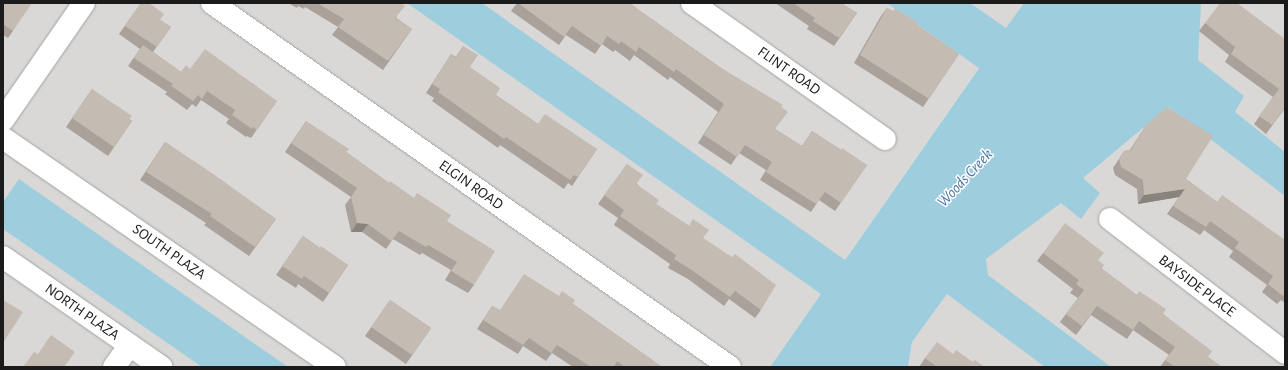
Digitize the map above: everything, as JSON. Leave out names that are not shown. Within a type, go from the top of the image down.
[{"type":"street","points":[[3,120],[84,3]]},
{"type":"street","name":"ELGIN ROAD","points":[[212,3],[730,367]]},
{"type":"street","name":"FLINT ROAD","points":[[692,3],[885,139]]},
{"type":"street","name":"SOUTH PLAZA","points":[[3,138],[335,367]]},
{"type":"street","name":"BAYSIDE PLACE","points":[[1110,219],[1285,352]]},
{"type":"street","name":"NORTH PLAZA","points":[[3,257],[161,367]]},
{"type":"street","points":[[114,367],[130,345]]},
{"type":"shaded area","points":[[3,3],[1024,3],[770,367],[3,367]]},
{"type":"shaded area","points":[[1184,3],[1285,3],[1285,367],[908,367],[912,342],[947,294]]},
{"type":"water","name":"Woods Creek","points":[[407,3],[482,3],[845,260],[979,68],[887,3],[970,3],[1006,28],[1024,3],[1201,3],[1198,60],[1244,96],[1235,112],[1285,152],[1285,196],[1168,107],[1083,178],[1100,193],[1081,219],[1061,203],[986,259],[988,275],[1111,367],[1045,367],[947,294],[912,342],[908,367],[770,367],[821,294]]},
{"type":"water","points":[[19,179],[288,367],[202,367],[3,229],[3,202]]},
{"type":"building","points":[[3,3],[32,3],[13,31],[3,24]]},
{"type":"building","points":[[141,3],[149,3],[164,14],[160,20],[171,27],[157,47],[125,26]]},
{"type":"building","points":[[317,3],[401,3],[405,6],[395,18],[412,29],[388,61],[338,27],[344,19]]},
{"type":"building","points":[[518,3],[629,3],[721,68],[783,105],[781,107],[788,112],[775,129],[802,146],[812,131],[841,150],[842,148],[867,165],[841,203],[825,192],[816,204],[766,172],[772,162],[745,145],[737,157],[704,135],[724,104],[676,69],[674,72],[639,47],[636,52],[621,41],[619,44],[607,36],[601,46],[572,26],[564,37]]},
{"type":"building","points":[[793,3],[841,3],[857,13],[839,38],[813,21],[815,18]]},
{"type":"building","points":[[1220,3],[1237,3],[1285,39],[1285,107],[1272,125],[1259,116],[1279,89],[1231,54],[1235,47],[1205,23]]},
{"type":"building","points":[[887,8],[893,11],[895,8],[918,23],[917,25],[959,54],[929,99],[860,55]]},
{"type":"building","points":[[143,45],[181,72],[186,65],[190,69],[205,49],[277,101],[257,130],[253,127],[252,129],[232,115],[235,110],[207,91],[202,99],[198,95],[193,101],[171,86],[173,84],[134,58]]},
{"type":"building","points":[[463,46],[478,55],[470,67],[500,88],[496,95],[538,124],[545,114],[597,149],[578,177],[574,175],[570,180],[506,137],[504,139],[438,92],[440,89],[432,84],[451,54],[456,58]]},
{"type":"building","points":[[92,89],[132,116],[129,119],[132,121],[114,147],[72,118]]},
{"type":"building","points":[[1167,107],[1213,136],[1186,179],[1217,202],[1222,195],[1285,240],[1285,294],[1283,296],[1268,284],[1273,276],[1235,248],[1239,242],[1210,221],[1206,227],[1173,206],[1185,189],[1144,195],[1143,180],[1121,167],[1119,159],[1124,151],[1131,150],[1146,125]]},
{"type":"building","points":[[306,121],[349,149],[346,152],[389,183],[390,181],[414,198],[417,193],[451,215],[447,221],[495,251],[474,285],[451,271],[457,262],[428,245],[426,247],[399,231],[391,241],[368,224],[357,223],[351,197],[357,188],[291,143]]},
{"type":"building","points":[[165,142],[209,171],[276,219],[255,247],[210,216],[212,214],[146,172]]},
{"type":"building","points":[[627,164],[643,175],[636,184],[659,200],[656,204],[689,226],[693,219],[709,230],[703,238],[732,257],[735,254],[776,285],[761,310],[735,291],[730,297],[674,259],[676,255],[620,216],[624,210],[604,195]]},
{"type":"building","points":[[1065,223],[1104,253],[1098,260],[1104,265],[1102,269],[1137,295],[1139,291],[1166,309],[1163,314],[1212,351],[1208,357],[1222,367],[1175,367],[1165,360],[1175,347],[1139,321],[1133,330],[1097,306],[1082,326],[1066,314],[1084,290],[1076,284],[1079,280],[1043,253]]},
{"type":"building","points":[[303,236],[320,248],[321,246],[348,265],[329,293],[304,276],[302,279],[282,266]]},
{"type":"building","points":[[524,274],[559,296],[562,291],[575,300],[573,304],[662,367],[625,367],[617,361],[614,367],[591,367],[557,345],[551,353],[529,338],[523,345],[483,320],[492,306],[500,310]]},
{"type":"building","points":[[3,300],[23,312],[3,343]]},
{"type":"building","points":[[390,300],[431,328],[412,355],[371,327]]},
{"type":"building","points":[[51,335],[75,352],[64,367],[23,367],[34,352],[38,354]]},
{"type":"building","points":[[937,342],[953,354],[956,350],[973,362],[975,360],[985,367],[937,367],[925,358]]}]
